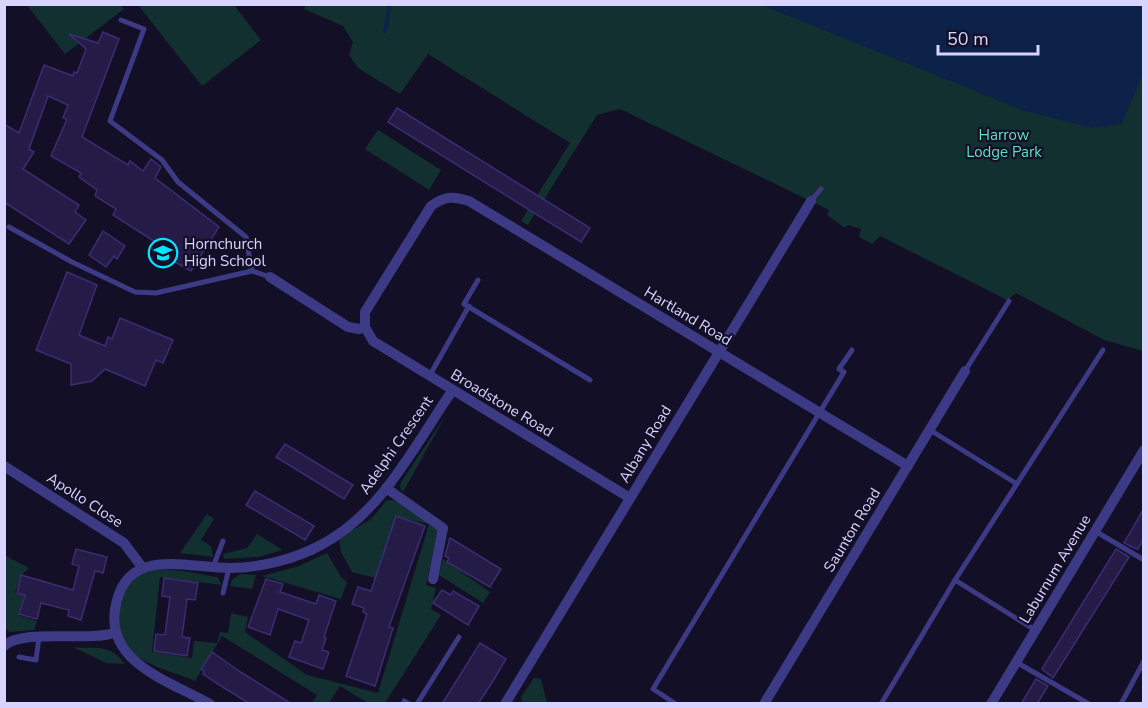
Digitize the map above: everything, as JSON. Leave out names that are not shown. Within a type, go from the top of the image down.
[{"type":"street","name":"Hartland Road","points":[[365,327],[365,312],[430,206],[451,196],[469,201],[908,466]]},
{"type":"street","name":"Albany Road","points":[[505,704],[811,201]]},
{"type":"street","points":[[270,277],[348,327],[359,329],[365,327]]},
{"type":"street","name":"Broadstone Road","points":[[365,327],[373,341],[630,498]]},
{"type":"street","name":"Saunton Road","points":[[764,704],[965,371]]},
{"type":"street","name":"Adelphi Crescent","points":[[142,567],[165,562],[229,568],[281,560],[319,546],[345,531],[368,510],[386,488],[452,391]]},
{"type":"street","name":"Laburnum Avenue","points":[[991,704],[1143,450]]},
{"type":"street","name":"Apollo Close","points":[[4,466],[124,543],[142,567]]},
{"type":"street","points":[[386,488],[443,528],[433,579]]},
{"type":"street","points":[[142,567],[126,582],[118,597],[114,633],[124,651],[136,663],[210,704]]},
{"type":"street","points":[[6,642],[39,637],[98,638],[114,633]]},
{"type":"lane","points":[[121,20],[144,29],[110,121],[162,160],[178,182],[246,237],[252,271]]},
{"type":"lane","points":[[811,201],[821,189]]},
{"type":"lane","points":[[9,227],[72,262],[135,292],[156,293],[252,271],[270,277]]},
{"type":"lane","points":[[478,280],[464,303],[590,380]]},
{"type":"lane","points":[[965,371],[1010,301]]},
{"type":"lane","points":[[429,377],[469,306]]},
{"type":"lane","points":[[676,704],[653,689],[844,372],[839,369],[852,350]]},
{"type":"lane","points":[[880,704],[955,579],[1103,350]]},
{"type":"lane","points":[[930,430],[1017,484]]},
{"type":"lane","points":[[1095,531],[1143,560]]},
{"type":"lane","points":[[213,567],[223,541]]},
{"type":"lane","points":[[223,593],[229,568]]},
{"type":"lane","points":[[955,579],[1035,630]]},
{"type":"lane","points":[[19,657],[36,660],[39,637]]},
{"type":"lane","points":[[417,704],[459,637]]},
{"type":"lane","points":[[1016,662],[1089,704]]},
{"type":"lane","points":[[1121,704],[1143,662]]},
{"type":"green space","points":[[120,4],[124,9],[65,54],[27,5]]},
{"type":"green space","name":"Harrow Lodge Park","points":[[306,4],[1143,5],[1143,351],[1104,340],[1016,293],[1007,300],[880,236],[872,244],[859,237],[861,229],[848,225],[845,228],[827,215],[829,210],[620,109],[597,115],[528,225],[521,221],[570,143],[428,54],[400,94],[358,68],[349,55],[353,42],[343,26],[304,9]]},
{"type":"green space","points":[[138,5],[234,5],[261,40],[202,86]]},
{"type":"green space","points":[[378,130],[441,170],[429,190],[365,149]]},
{"type":"green space","points":[[446,415],[403,492],[400,488],[401,482]]},
{"type":"green space","points":[[386,501],[398,502],[438,530],[426,585],[436,588],[431,609],[441,615],[385,703],[368,703],[340,686],[329,703],[312,703],[317,695],[222,636],[195,681],[143,660],[129,649],[123,639],[119,629],[119,606],[129,585],[137,577],[164,569],[217,577],[222,585],[160,577],[152,652],[192,658],[194,641],[217,643],[220,632],[228,633],[231,613],[248,617],[245,632],[307,675],[378,693],[429,524],[396,517],[375,578],[352,572],[341,552],[339,538],[371,519]]},
{"type":"green space","points":[[207,514],[214,519],[201,540],[211,546],[213,557],[180,553]]},
{"type":"green space","points":[[257,534],[283,550],[258,557],[224,559],[223,554],[247,548]]},
{"type":"green space","points":[[327,553],[341,577],[347,582],[341,599],[262,576],[299,566]]},
{"type":"green space","points":[[4,555],[29,568],[20,577],[15,593],[24,595],[18,615],[37,621],[34,630],[9,632],[5,627]]},
{"type":"green space","points":[[443,559],[490,592],[483,603],[439,575]]},
{"type":"green space","points":[[240,574],[256,575],[252,589],[230,586],[232,580]]},
{"type":"green space","points":[[73,647],[102,648],[113,652],[125,664],[106,663]]},
{"type":"green space","points":[[534,678],[541,679],[547,703],[522,703],[521,697]]},
{"type":"water","points":[[762,5],[1143,5],[1143,74],[1122,124],[1092,128],[1022,110]]},
{"type":"building","points":[[103,32],[119,39],[82,137],[128,165],[130,161],[143,171],[151,159],[161,167],[155,178],[219,227],[191,271],[168,258],[164,264],[150,256],[157,243],[113,215],[116,209],[95,196],[97,190],[79,177],[81,173],[51,156],[67,119],[63,118],[68,105],[48,96],[29,149],[34,152],[23,169],[79,205],[75,212],[86,220],[69,244],[4,202],[4,124],[19,133],[44,65],[73,76],[74,72],[77,73],[86,49],[69,34],[98,43]]},
{"type":"building","points":[[397,108],[590,228],[581,242],[388,122]]},
{"type":"building","points":[[103,231],[125,246],[117,259],[114,256],[106,267],[89,255]]},
{"type":"building","points":[[67,272],[97,285],[79,335],[105,346],[108,337],[112,339],[120,318],[173,340],[163,363],[156,360],[145,386],[105,369],[92,381],[71,385],[71,364],[36,350]]},
{"type":"building","points":[[285,444],[353,485],[344,499],[276,457]]},
{"type":"building","points":[[255,491],[314,526],[305,540],[246,505]]},
{"type":"building","points":[[1143,510],[1143,540],[1138,549],[1124,543]]},
{"type":"building","points":[[396,516],[425,526],[389,627],[393,628],[375,686],[346,676],[367,614],[363,612],[364,608],[352,604],[358,587],[371,591]]},
{"type":"building","points":[[450,538],[501,569],[490,587],[447,562],[449,558],[445,556]]},
{"type":"building","points":[[76,549],[107,557],[103,573],[95,571],[81,620],[68,616],[69,610],[41,603],[37,619],[19,614],[25,595],[17,593],[21,575],[73,590],[79,566],[72,564]]},
{"type":"building","points":[[1116,549],[1129,557],[1053,678],[1042,669]]},
{"type":"building","points":[[164,578],[198,583],[195,600],[187,599],[182,637],[190,638],[187,656],[154,651],[156,634],[165,635],[170,597],[162,596]]},
{"type":"building","points":[[266,579],[283,584],[280,592],[316,604],[319,595],[336,601],[324,637],[326,638],[322,650],[329,652],[323,669],[289,657],[295,641],[301,643],[309,620],[278,609],[270,635],[248,627]]},
{"type":"building","points":[[442,590],[451,595],[453,591],[479,606],[468,625],[433,603]]},
{"type":"building","points":[[480,643],[506,659],[493,681],[478,704],[442,704]]},
{"type":"building","points":[[212,652],[292,704],[250,704],[218,684],[203,674],[204,671],[201,669]]},
{"type":"building","points":[[1036,679],[1048,686],[1037,704],[1021,704]]},
{"type":"waterway","points":[[385,31],[390,4]]},
{"type":"place","name":"Hornchurch High School","points":[[163,253]]}]
